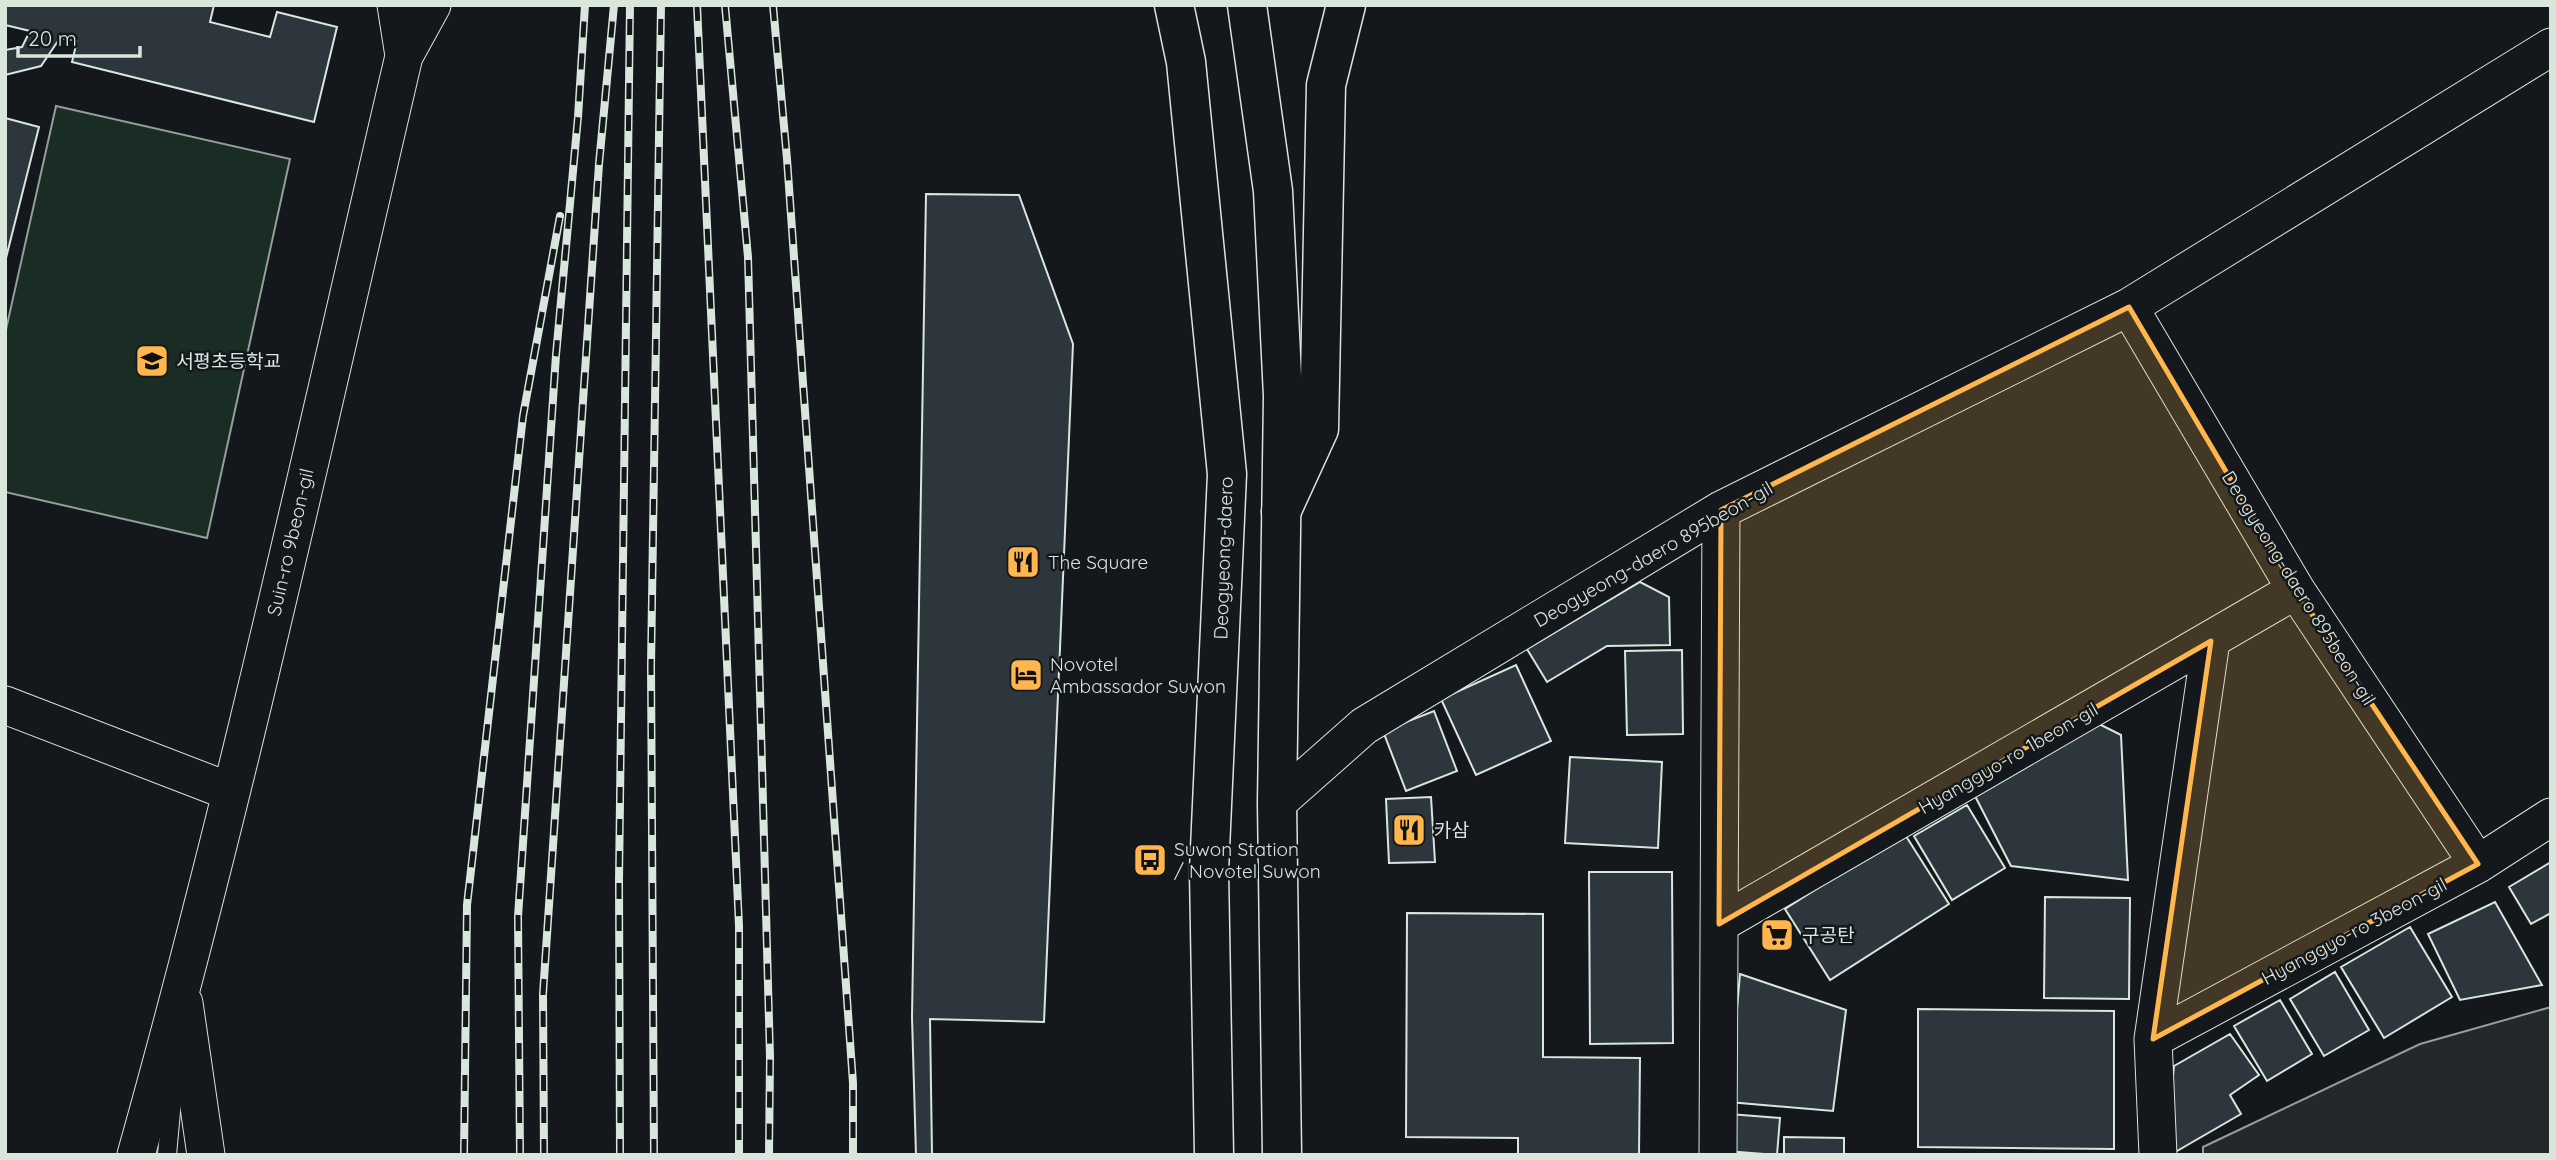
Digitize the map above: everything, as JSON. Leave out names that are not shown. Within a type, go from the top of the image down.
[{"type":"main road","name":"Deogyeong-daero","points":[[1174,5],[1185,62],[1227,474],[1209,871],[1214,1155]]},
{"type":"main road","points":[[1247,5],[1273,191],[1283,396],[1277,803],[1282,1155]]},
{"type":"main road","points":[[1282,512],[1319,429],[1326,85],[1346,5]]},
{"type":"street","name":"Suin-ro 9beon-gil","points":[[396,5],[404,56]]},
{"type":"street","points":[[404,56],[410,5]]},
{"type":"street","name":"Suin-ro 9beon-gil","points":[[136,1155],[182,991],[231,792],[404,56],[432,5]]},
{"type":"street","name":"Deogyeong-daero 895beon-gil","points":[[1277,803],[1364,726],[1721,510],[2129,307],[2551,47]]},
{"type":"street","name":"Deogyeong-daero 895beon-gil","points":[[2129,307],[2296,590],[2478,864]]},
{"type":"street","points":[[1718,1155],[1721,510]]},
{"type":"street","name":"Hyanggyo-ro 1beon-gil","points":[[1719,924],[2296,590]]},
{"type":"street","points":[[2158,1155],[2153,1038],[2211,641]]},
{"type":"street","points":[[5,705],[231,792]]},
{"type":"street","name":"Hyanggyo-ro 3beon-gil","points":[[2153,1038],[2478,864],[2551,817]]},
{"type":"street","points":[[182,991],[206,1155]]},
{"type":"lane","points":[[167,1155],[182,991]]},
{"type":"highlighted area","points":[[2129,307],[2296,590],[2478,864],[2153,1039],[2211,641],[1719,924],[1721,510]]},
{"type":"green space","points":[[56,106],[290,159],[207,538],[5,492],[5,334]]},
{"type":"shaded area","points":[[2551,1007],[2551,1155],[2203,1155],[2203,1147],[2420,1044]]},
{"type":"building","points":[[5,5],[214,5],[210,22],[270,37],[277,12],[337,27],[314,122],[72,62],[77,41],[60,38],[41,66],[5,75],[5,50],[22,47],[30,31],[5,25]]},
{"type":"building","points":[[5,118],[39,127],[5,262]]},
{"type":"building","name":"Novotel Ambassador Suwon","points":[[926,194],[1019,195],[1073,344],[1044,1022],[930,1019],[932,1155],[916,1155],[912,1017]]},
{"type":"building","points":[[1640,582],[1669,597],[1670,645],[1607,646],[1547,682],[1527,649]]},
{"type":"building","points":[[1682,650],[1683,734],[1627,735],[1625,651]]},
{"type":"building","points":[[1516,665],[1551,741],[1476,775],[1441,699]]},
{"type":"building","points":[[1434,711],[1457,771],[1406,791],[1383,731]]},
{"type":"building","points":[[2093,721],[2121,735],[2128,880],[2011,866],[1975,796]]},
{"type":"building","points":[[1570,757],[1662,762],[1658,848],[1565,843]]},
{"type":"building","points":[[1431,797],[1435,862],[1389,863],[1386,799]]},
{"type":"building","points":[[1967,805],[2005,868],[1952,900],[1914,836]]},
{"type":"building","points":[[1904,833],[1949,904],[1830,980],[1785,909]]},
{"type":"building","points":[[2551,862],[2551,913],[2531,924],[2509,887]]},
{"type":"building","points":[[1589,872],[1672,872],[1673,1043],[1590,1044]]},
{"type":"building","points":[[2045,897],[2130,898],[2129,999],[2044,998]]},
{"type":"building","points":[[2495,902],[2542,985],[2460,1000],[2428,934]]},
{"type":"building","points":[[1407,913],[1543,914],[1543,1057],[1640,1058],[1639,1155],[1518,1155],[1518,1138],[1406,1137]]},
{"type":"building","points":[[2410,927],[2452,997],[2384,1038],[2341,967]]},
{"type":"building","points":[[2335,972],[2369,1030],[2324,1056],[2290,999]]},
{"type":"building","points":[[1740,974],[1846,1010],[1833,1111],[1729,1102]]},
{"type":"building","points":[[2280,1000],[2312,1054],[2267,1081],[2234,1026]]},
{"type":"building","points":[[1918,1009],[2114,1011],[2114,1149],[1918,1147]]},
{"type":"building","points":[[2230,1034],[2259,1075],[2230,1095],[2241,1114],[2170,1155],[2165,1155],[2174,1066]]},
{"type":"building","points":[[1729,1114],[1780,1118],[1777,1155],[1726,1151]]},
{"type":"building","points":[[1784,1137],[1844,1138],[1844,1155],[1784,1155]]},
{"type":"railway","points":[[520,1155],[518,917],[556,355],[578,117],[585,5]]},
{"type":"railway","points":[[544,1155],[543,994],[599,164],[614,5]]},
{"type":"railway","points":[[620,1155],[619,880],[630,5]]},
{"type":"railway","points":[[654,1155],[651,666],[661,5]]},
{"type":"railway","points":[[697,5],[739,926],[739,1155]]},
{"type":"railway","points":[[725,5],[748,257],[770,1057],[769,1155]]},
{"type":"railway","points":[[773,5],[787,159],[853,1083],[853,1155]]},
{"type":"railway","points":[[464,1155],[467,905],[523,416],[560,216]]},
{"type":"place","name":"서평초등학교","points":[[152,361]]},
{"type":"place","name":"The Square","points":[[1023,562]]},
{"type":"place","name":"Novotel Ambassador Suwon","points":[[1026,675]]},
{"type":"place","name":"카삼","points":[[1409,830]]},
{"type":"place","name":"Suwon Station / Novotel Suwon","points":[[1150,860]]},
{"type":"place","name":"구공탄","points":[[1777,935]]}]
